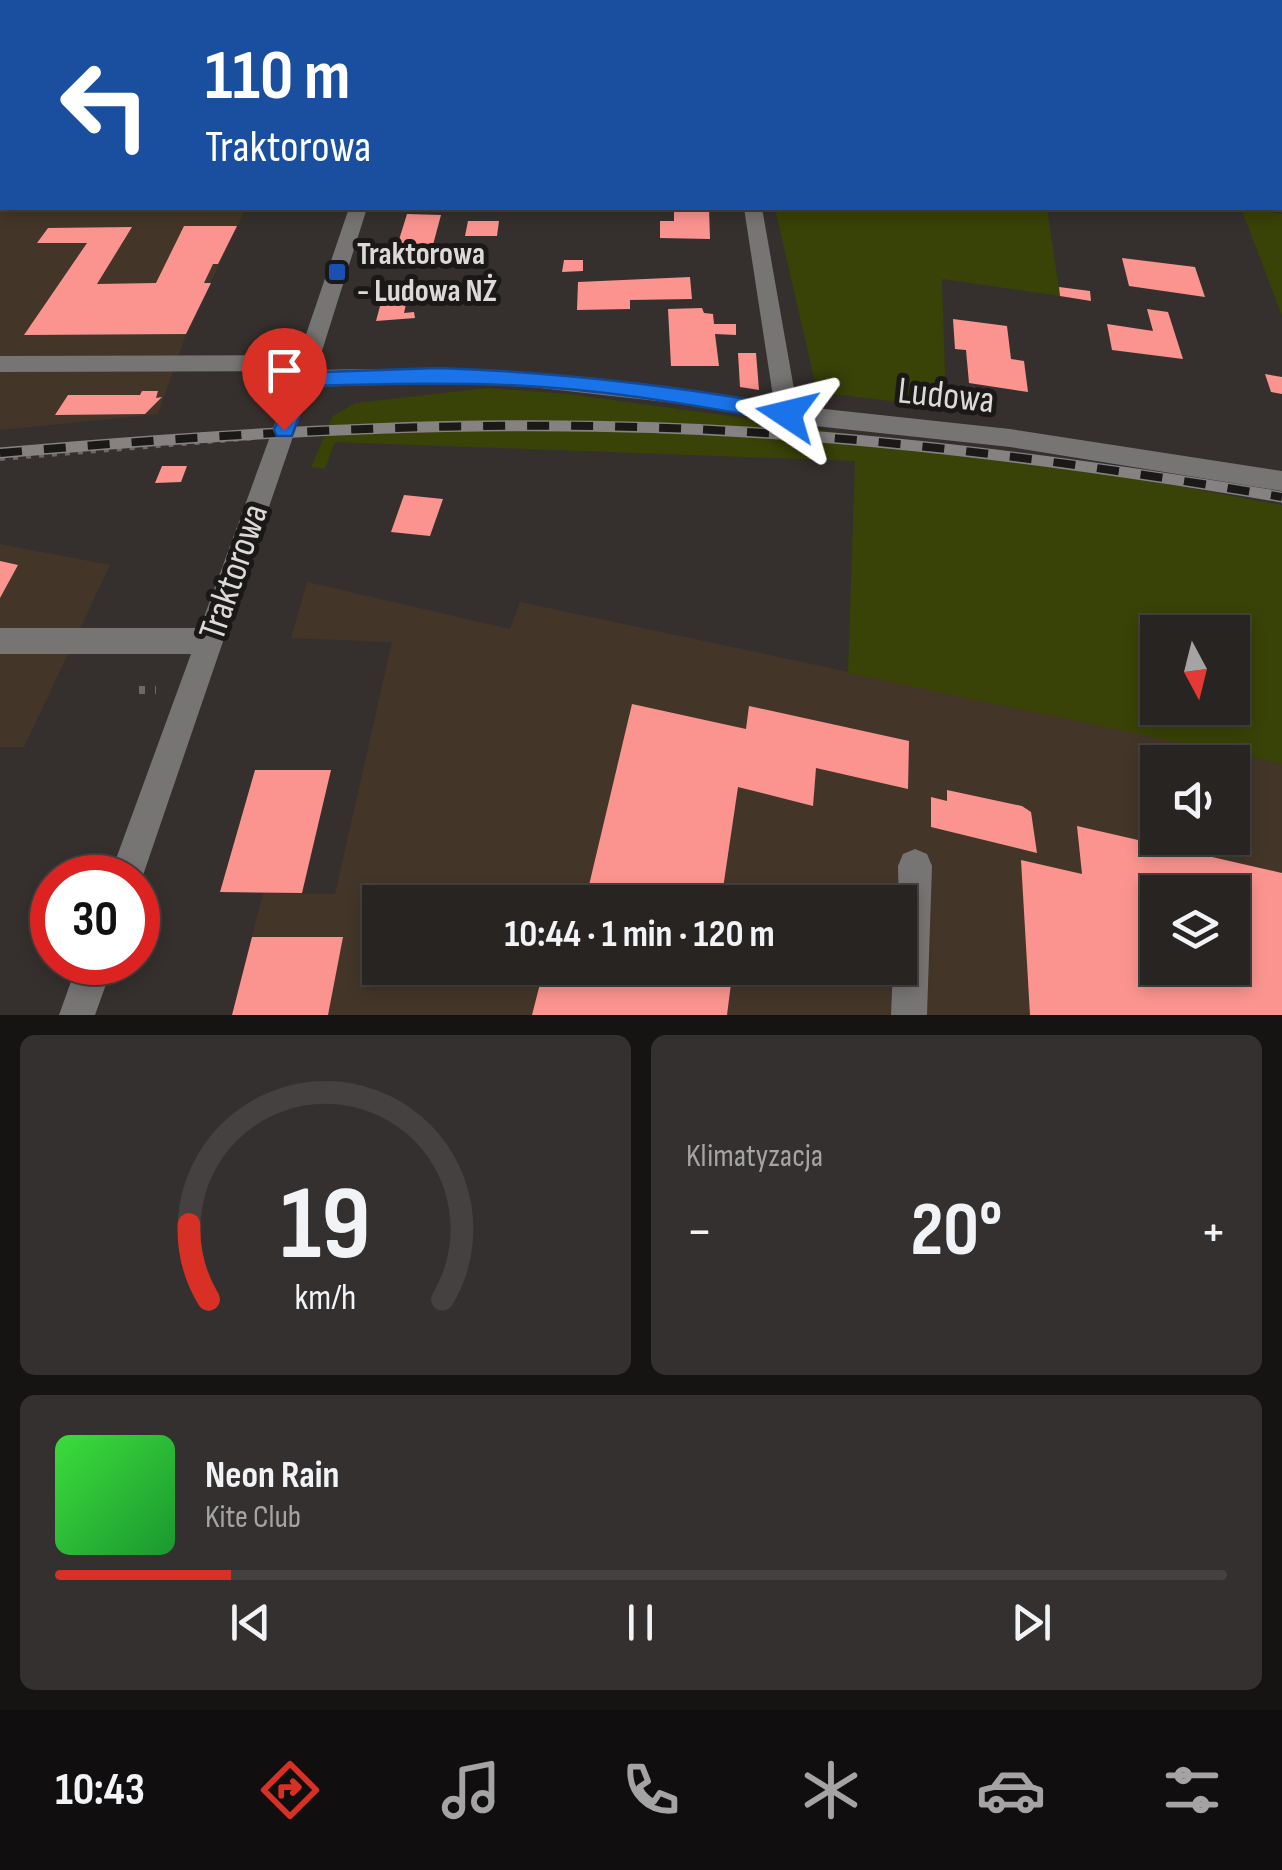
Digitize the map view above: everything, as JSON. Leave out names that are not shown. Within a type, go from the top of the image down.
[{"type":"street","name":"Traktorowa","points":[[134,855],[305,371],[357,210]]},
{"type":"street","points":[[753,210],[787,414]]},
{"type":"street","name":"Ludowa","points":[[0,364],[531,379],[692,397],[787,414],[1028,440],[1282,481]]},
{"type":"street","points":[[0,641],[210,640]]},
{"type":"street","points":[[909,1015],[916,866]]},
{"type":"street","points":[[77,1015],[88,985]]},
{"type":"path","points":[[0,458],[237,438]]},
{"type":"path","points":[[139,690],[156,690]]},
{"type":"shaded area","points":[[0,210],[245,210],[186,334],[158,414],[0,430]]},
{"type":"shaded area","points":[[0,544],[110,565],[24,747],[0,747]]},
{"type":"shaded area","points":[[307,582],[510,629],[520,602],[1193,745],[1140,745],[1140,855],[1250,855],[1250,757],[1282,764],[1282,1015],[232,1015],[263,893],[335,894],[392,642],[291,638]]},
{"type":"green space","points":[[775,210],[1047,210],[1060,296],[942,279],[946,408],[817,392]]},
{"type":"green space","points":[[1242,210],[1282,214],[1282,316]]},
{"type":"green space","points":[[488,388],[568,394],[795,425],[964,456],[1134,478],[1282,505],[1282,764],[1250,757],[1250,745],[1191,745],[848,673],[855,461],[335,442],[325,469],[311,467],[333,416],[355,403]]},
{"type":"building","points":[[674,210],[709,210],[710,239],[660,238],[660,221],[674,221]]},
{"type":"building","points":[[407,214],[441,215],[430,256],[394,256]]},
{"type":"building","points":[[468,221],[499,221],[497,236],[465,236]]},
{"type":"building","points":[[184,226],[237,226],[204,283],[211,283],[186,334],[24,335],[87,243],[37,243],[48,228],[132,227],[97,284],[156,283]]},
{"type":"building","points":[[1122,258],[1195,267],[1205,297],[1129,286]]},
{"type":"building","points":[[564,260],[583,260],[583,271],[562,272]]},
{"type":"building","points":[[690,277],[692,299],[630,300],[630,309],[577,310],[578,282]]},
{"type":"building","points":[[1059,287],[1090,291],[1091,301],[1060,296]]},
{"type":"building","points":[[383,295],[408,295],[404,313],[414,312],[415,318],[376,321]]},
{"type":"building","points":[[702,308],[704,313],[713,314],[714,324],[736,324],[736,335],[715,334],[719,366],[671,366],[668,309]]},
{"type":"building","points":[[1147,309],[1168,312],[1183,359],[1112,350],[1107,324],[1153,331]]},
{"type":"building","points":[[953,319],[1007,326],[1011,359],[1024,361],[1028,392],[969,383],[966,350],[955,349]]},
{"type":"building","points":[[738,353],[756,353],[759,390],[740,387]]},
{"type":"building","points":[[1265,374],[1282,377],[1282,394],[1271,392]]},
{"type":"building","points":[[142,391],[158,391],[156,398],[162,397],[145,414],[55,415],[68,395],[140,395]]},
{"type":"building","points":[[162,466],[187,466],[181,482],[155,483]]},
{"type":"building","points":[[404,495],[443,499],[430,536],[391,532]]},
{"type":"building","points":[[0,561],[18,565],[0,598]]},
{"type":"building","points":[[632,704],[746,729],[749,706],[909,741],[908,789],[816,768],[813,806],[738,787],[724,885],[589,885]]},
{"type":"building","points":[[255,770],[331,770],[302,893],[220,892]]},
{"type":"building","points":[[947,790],[1022,806],[1031,812],[1037,853],[931,827],[931,797],[947,801]]},
{"type":"building","points":[[1077,826],[1140,840],[1140,855],[1203,855],[1282,873],[1282,1015],[1030,1015],[1021,860],[1082,874]]},
{"type":"building","points":[[252,937],[343,937],[328,1015],[232,1015]]},
{"type":"building","points":[[540,985],[731,985],[727,1015],[532,1015]]},
{"type":"railway","points":[[0,453],[382,428],[668,428],[959,450],[1282,497]]},
{"type":"place","name":"Traktorowa - Ludowa NŻ","points":[[337,272]]},
{"type":"route","points":[[284,430],[302,378],[438,375],[531,379],[692,397],[787,414]]}]
